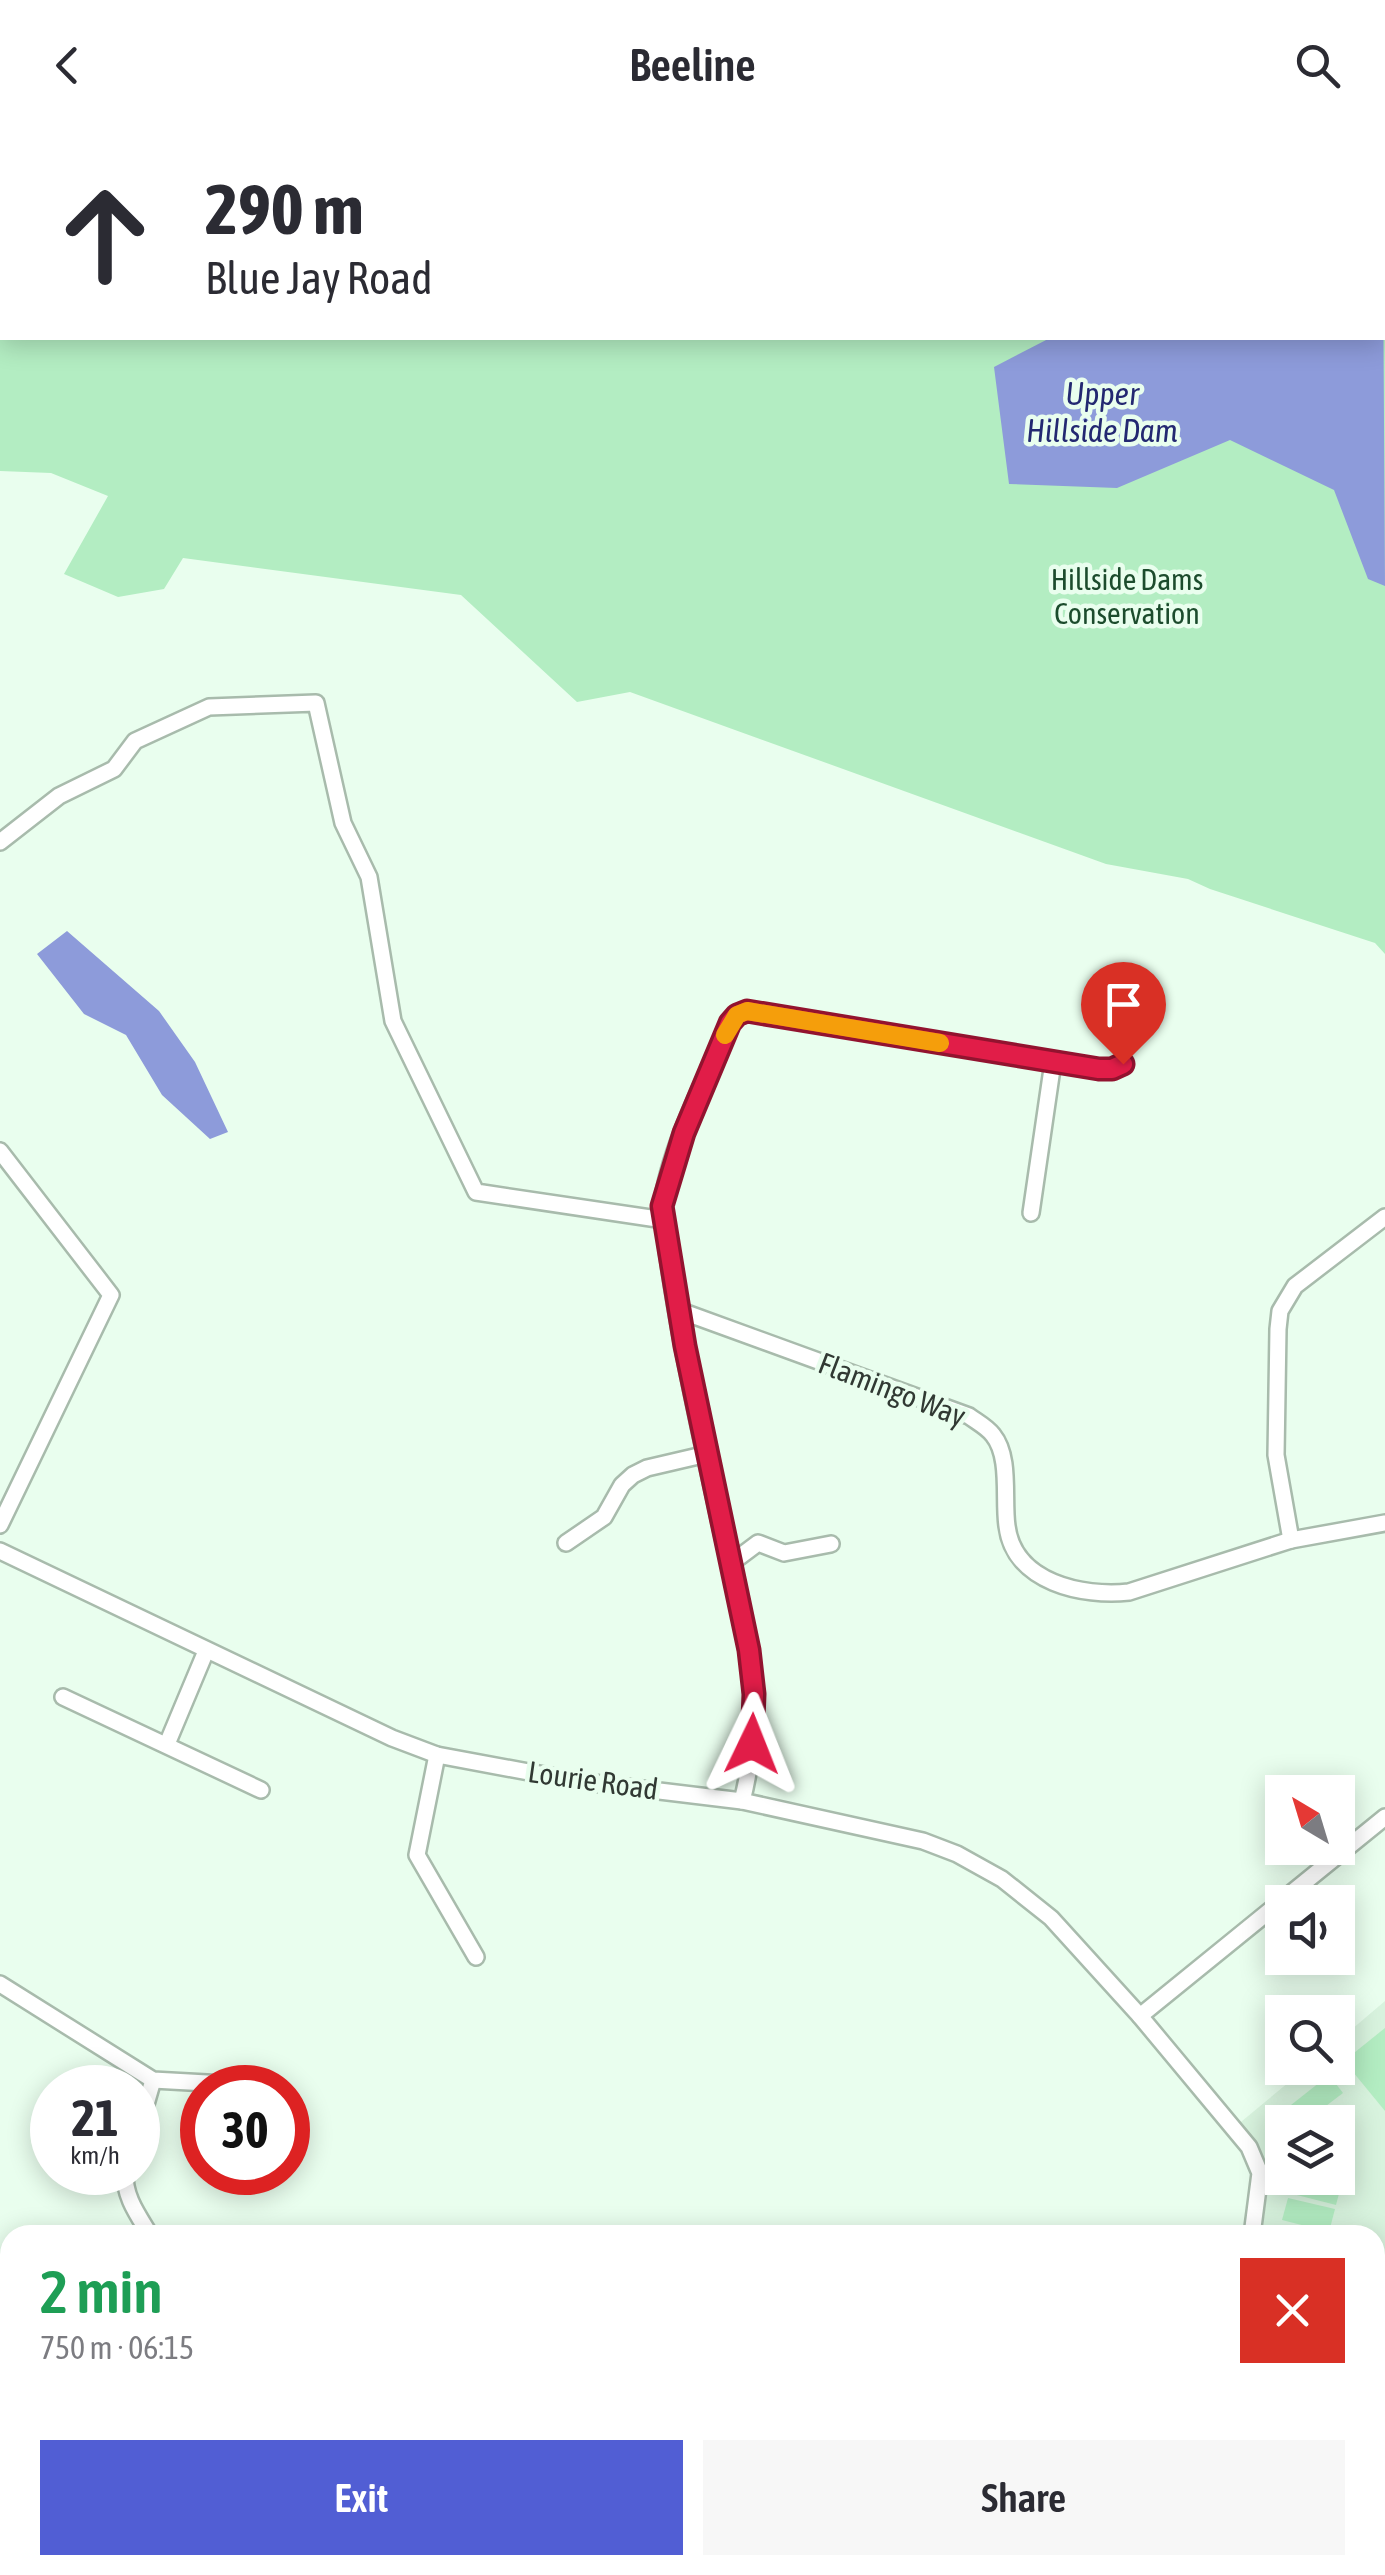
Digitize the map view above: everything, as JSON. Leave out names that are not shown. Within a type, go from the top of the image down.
[{"type":"street","points":[[0,842],[60,796],[114,768],[135,741],[209,707],[316,703],[342,823],[370,877],[393,1021],[476,1192],[664,1220]]},
{"type":"street","points":[[742,1802],[750,1772],[754,1694],[749,1650],[706,1454],[664,1220],[664,1192],[730,1023],[742,1013],[1099,1069],[1123,1064]]},
{"type":"street","points":[[1031,1213],[1053,1062]]},
{"type":"street","points":[[0,1151],[112,1295],[0,1525]]},
{"type":"street","points":[[1291,1540],[1276,1455],[1280,1311],[1295,1286],[1385,1217]]},
{"type":"street","name":"Flamingo Way","points":[[678,1310],[969,1416],[982,1425],[999,1447],[1007,1530],[1024,1561],[1050,1582],[1077,1592],[1129,1592],[1291,1540],[1385,1523]]},
{"type":"street","points":[[566,1543],[604,1517],[622,1484],[634,1475],[647,1468],[706,1454]]},
{"type":"street","points":[[730,1564],[758,1543],[784,1552],[831,1544]]},
{"type":"street","name":"Lourie Road","points":[[0,1551],[392,1738],[437,1755],[577,1780],[742,1802],[923,1841],[978,1865],[1051,1918],[1140,2016],[1254,2155],[1260,2173],[1253,2225]]},
{"type":"street","points":[[167,1744],[206,1650]]},
{"type":"street","points":[[63,1697],[261,1790]]},
{"type":"street","points":[[437,1755],[417,1855],[476,1956]]},
{"type":"street","points":[[1140,2016],[1385,1817]]},
{"type":"street","points":[[0,1984],[129,2065]]},
{"type":"street","points":[[128,2195],[144,2225]]},
{"type":"shaded area","points":[[1385,2001],[1385,2225],[1263,2225],[1267,2195],[1355,2195],[1355,2105],[1265,2105],[1265,2172],[1261,2157],[1236,2126],[1285,2085],[1355,2085],[1355,2027]]},
{"type":"green space","name":"Hillside Dams Conservation","points":[[0,340],[1385,340],[1385,954],[1375,943],[1188,879],[1106,864],[630,692],[577,702],[461,595],[183,558],[164,589],[118,597],[64,574],[108,496],[51,473],[0,471]]},
{"type":"green space","points":[[1385,2028],[1385,2111],[1355,2074],[1355,2052]]},
{"type":"green space","points":[[1316,2085],[1337,2085],[1343,2093],[1327,2105],[1291,2105]]},
{"type":"green space","points":[[1297,2195],[1339,2195],[1336,2205]]},
{"type":"green space","points":[[1288,2198],[1335,2209],[1331,2225],[1282,2220]]},
{"type":"water","name":"Upper Hillside Dam","points":[[1046,340],[1384,340],[1385,586],[1368,579],[1334,490],[1230,440],[1117,488],[1009,484],[994,367]]},
{"type":"water","points":[[67,931],[159,1011],[195,1062],[228,1132],[210,1139],[162,1095],[126,1035],[84,1014],[37,954]]},
{"type":"slow traffic","points":[[725,1035],[737,1015],[747,1011],[940,1043]]},
{"type":"route","points":[[752,1744],[755,1721],[749,1650],[685,1346],[662,1206],[684,1133],[730,1023],[747,1011],[1099,1069],[1123,1064]]}]
